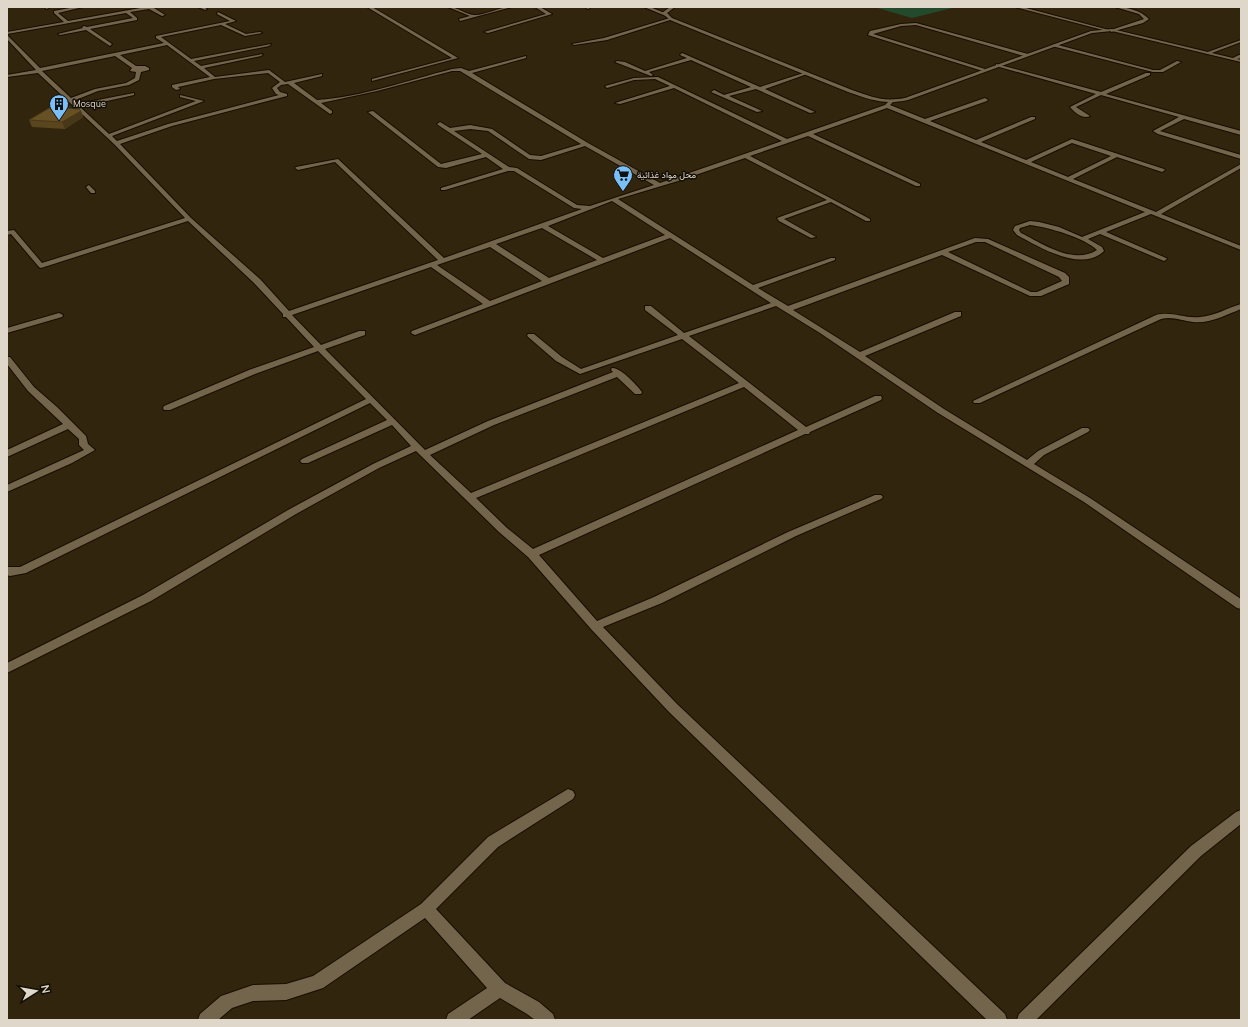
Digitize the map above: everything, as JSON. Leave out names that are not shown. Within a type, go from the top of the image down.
[{"type":"street","points":[[67,22],[55,12],[81,7]]},
{"type":"street","points":[[7,35],[67,22],[151,7],[163,15]]},
{"type":"street","points":[[200,7],[205,9]]},
{"type":"street","points":[[369,7],[456,58],[374,80]]},
{"type":"street","points":[[450,7],[473,16]]},
{"type":"street","points":[[491,7],[499,10]]},
{"type":"street","points":[[460,20],[510,7]]},
{"type":"street","points":[[486,32],[550,14],[537,7]]},
{"type":"street","points":[[646,7],[667,15]]},
{"type":"street","points":[[673,7],[666,10],[664,13],[671,19],[805,73],[889,104],[925,122],[1241,248]]},
{"type":"street","points":[[1017,7],[1107,30],[1241,61]]},
{"type":"street","points":[[1113,31],[1142,22],[1146,19],[1140,13],[1117,7]]},
{"type":"street","points":[[60,34],[136,19],[127,12]]},
{"type":"street","points":[[214,78],[158,37],[234,21],[218,13]]},
{"type":"street","points":[[574,44],[605,39],[671,19]]},
{"type":"street","points":[[74,21],[110,45]]},
{"type":"street","points":[[222,24],[245,35],[260,32]]},
{"type":"street","points":[[983,70],[873,36],[870,33],[901,25],[916,24],[1026,55]]},
{"type":"street","points":[[286,314],[543,226],[594,208],[613,199],[658,184],[676,180],[809,134],[1054,45],[1095,31],[1107,30]]},
{"type":"street","points":[[7,35],[75,106],[116,143],[189,218],[257,281],[286,314],[370,400],[503,530],[532,554],[595,626],[673,708],[999,1020]]},
{"type":"street","points":[[1207,53],[1241,41]]},
{"type":"street","points":[[7,44],[14,42]]},
{"type":"street","points":[[7,76],[167,44]]},
{"type":"street","points":[[190,61],[269,44]]},
{"type":"street","points":[[1054,45],[1153,71],[1161,71],[1178,62]]},
{"type":"street","points":[[70,100],[97,90],[127,84],[137,79],[137,69],[116,54]]},
{"type":"street","points":[[682,54],[812,112]]},
{"type":"street","points":[[199,68],[261,55]]},
{"type":"street","points":[[1233,59],[1241,56]]},
{"type":"street","points":[[468,73],[524,57]]},
{"type":"street","points":[[645,72],[692,58]]},
{"type":"street","points":[[617,62],[623,62],[645,72],[672,87],[786,142]]},
{"type":"street","points":[[998,65],[1241,133]]},
{"type":"street","points":[[317,102],[329,101],[461,69],[586,144],[658,184]]},
{"type":"street","points":[[116,143],[170,125],[285,95],[274,90],[273,81],[269,70],[214,78],[174,86],[178,89]]},
{"type":"street","points":[[725,96],[758,88],[805,73]]},
{"type":"street","points":[[1087,116],[1076,111],[1073,107],[1148,74]]},
{"type":"street","points":[[273,81],[284,83],[320,75]]},
{"type":"street","points":[[607,87],[634,79],[656,78]]},
{"type":"street","points":[[273,81],[284,83]]},
{"type":"street","points":[[291,82],[290,83],[292,85],[330,112]]},
{"type":"street","points":[[618,103],[672,87]]},
{"type":"street","points":[[714,92],[759,111]]},
{"type":"street","points":[[75,106],[132,94]]},
{"type":"street","points":[[108,136],[201,101],[182,96]]},
{"type":"street","points":[[925,122],[985,100]]},
{"type":"street","points":[[371,112],[440,166],[446,166],[486,155]]},
{"type":"street","points":[[1184,117],[1156,131],[1160,134],[1241,157]]},
{"type":"street","points":[[976,142],[1033,118]]},
{"type":"street","points":[[440,124],[508,169]]},
{"type":"street","points":[[449,130],[470,127],[490,130],[529,157],[541,158],[586,144]]},
{"type":"street","points":[[809,134],[918,185]]},
{"type":"street","points":[[1026,162],[1069,141],[1075,141],[1162,170]]},
{"type":"street","points":[[1068,179],[1117,155]]},
{"type":"street","points":[[746,156],[868,220]]},
{"type":"street","points":[[298,168],[336,160],[442,260]]},
{"type":"street","points":[[1082,239],[1100,248],[1101,251],[1097,254],[1081,258],[1073,257],[1061,254],[1019,234],[1016,230],[1017,227],[1030,223],[1038,223],[1048,225],[1082,239],[1153,213],[1241,166]]},
{"type":"street","points":[[443,190],[508,169],[515,169],[576,207],[594,208]]},
{"type":"street","points":[[1230,171],[1241,175]]},
{"type":"street","points":[[613,199],[860,355],[941,410],[1087,500],[1241,605]]},
{"type":"street","points":[[814,237],[781,220],[780,218],[832,200]]},
{"type":"street","points":[[7,233],[12,231],[41,266],[189,218]]},
{"type":"street","points":[[543,226],[603,261]]},
{"type":"street","points":[[1101,232],[1164,259]]},
{"type":"street","points":[[416,333],[548,281],[670,236]]},
{"type":"street","points":[[788,309],[942,252],[975,240],[986,240],[1062,275],[1065,277],[1066,282],[1038,294],[1030,294],[942,252]]},
{"type":"street","points":[[491,244],[548,281]]},
{"type":"street","points":[[752,288],[833,259]]},
{"type":"street","points":[[431,264],[490,304]]},
{"type":"street","points":[[531,336],[559,359],[580,372],[682,335],[777,303]]},
{"type":"street","points":[[977,401],[1159,317],[1175,315],[1194,320],[1205,320],[1241,306]]},
{"type":"street","points":[[648,308],[806,432]]},
{"type":"street","points":[[860,355],[958,314]]},
{"type":"street","points":[[7,331],[59,315]]},
{"type":"street","points":[[167,408],[252,372],[362,333]]},
{"type":"street","points":[[7,359],[31,389],[54,409],[83,438],[84,446],[90,450],[7,489]]},
{"type":"street","points":[[606,363],[619,373],[638,392]]},
{"type":"street","points":[[7,668],[147,598],[292,512],[376,466],[619,373]]},
{"type":"street","points":[[470,497],[744,384]]},
{"type":"street","points":[[532,554],[806,432],[878,398]]},
{"type":"street","points":[[7,571],[22,570],[187,491],[370,400]]},
{"type":"street","points":[[305,461],[393,421]]},
{"type":"street","points":[[7,454],[69,425]]},
{"type":"street","points":[[1028,464],[1041,453],[1085,430]]},
{"type":"street","points":[[595,626],[658,600],[792,534],[878,497]]},
{"type":"street","points":[[206,1020],[227,1002],[246,995],[253,993],[286,992],[318,982],[426,909],[493,842],[568,795]]},
{"type":"street","points":[[1024,1020],[1196,851],[1241,816]]},
{"type":"street","points":[[426,909],[499,989],[533,1008],[547,1020]]},
{"type":"street","points":[[454,1020],[499,989]]},
{"type":"green space","points":[[874,7],[956,7],[912,18]]},
{"type":"building","points":[[51,107],[79,109],[81,111],[62,122],[29,120]]},
{"type":"place","name":"Mosque","points":[[59,121]]},
{"type":"place","name":"محل مواد غذائية","points":[[623,192]]}]
